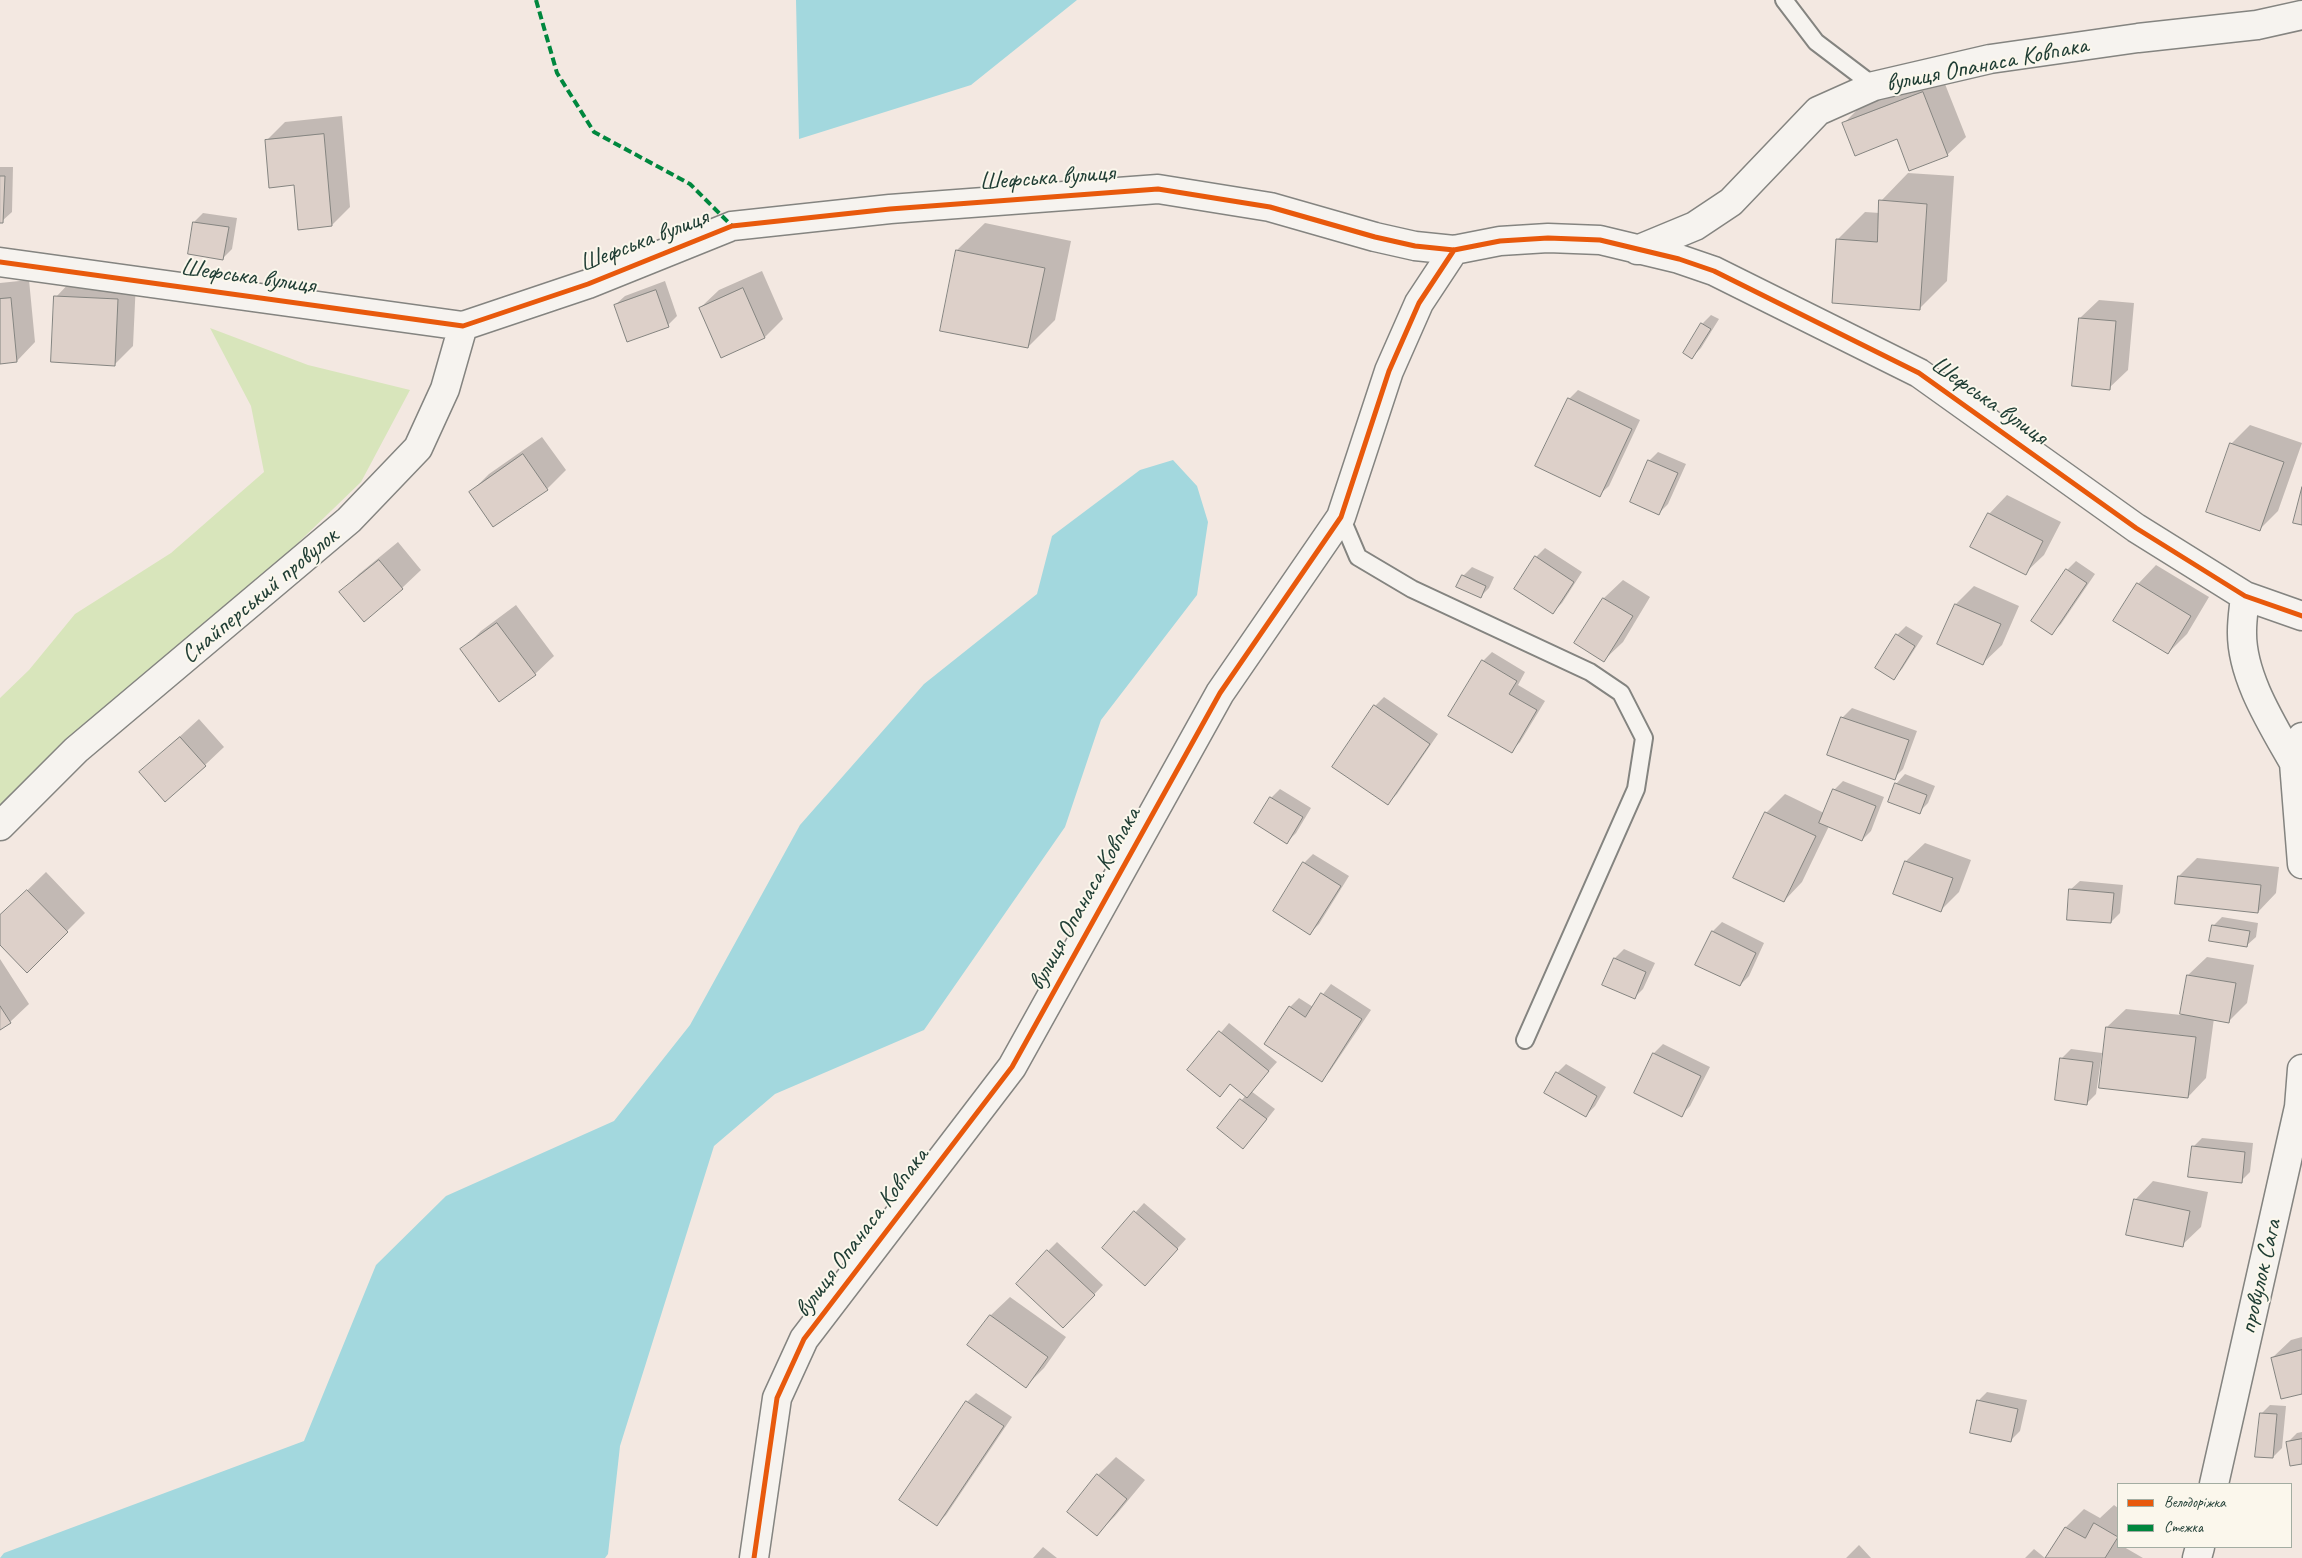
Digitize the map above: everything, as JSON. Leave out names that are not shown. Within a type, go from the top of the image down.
[{"type":"street","name":"вулиця Опанаса Ковпака","points":[[1637,250],[1695,226],[1731,202],[1818,111],[1874,86],[1990,59],[2138,38],[2257,25],[2302,15]]},
{"type":"street","name":"Шефська вулиця","points":[[0,262],[463,326],[588,284],[732,226],[890,209],[1158,189],[1270,207],[1375,237],[1415,246],[1454,250],[1500,241],[1548,238],[1600,240],[1679,259],[1714,271],[1919,373],[2136,528],[2245,596],[2302,616]]},
{"type":"street","name":"вулиця Опанаса Ковпака","points":[[754,1558],[777,1398],[804,1339],[1012,1068],[1220,693],[1341,517],[1390,371],[1419,303],[1454,250]]},
{"type":"street","name":"Снайперський провулок","points":[[0,826],[76,750],[349,520],[418,448],[445,389],[463,326]]},
{"type":"street","points":[[2245,596],[2242,632],[2246,659],[2263,708],[2294,763]]},
{"type":"street","points":[[2302,737],[2294,763],[2302,864]]},
{"type":"street","name":"провулок Сага","points":[[2214,1483],[2299,1107],[2302,1068]]},
{"type":"lane","points":[[1784,0],[1816,42],[1874,86]]},
{"type":"lane","points":[[1341,517],[1358,557],[1412,589],[1590,672],[1621,693],[1644,738],[1636,789],[1524,1040]]},
{"type":"green space","points":[[210,328],[308,365],[410,390],[361,482],[212,626],[0,810],[0,698],[29,670],[75,614],[171,553],[264,472],[251,406]]},
{"type":"water","points":[[796,0],[1077,0],[971,85],[799,139]]},
{"type":"water","points":[[1173,460],[1197,486],[1208,522],[1197,595],[1101,720],[1065,827],[924,1030],[775,1094],[714,1146],[620,1446],[608,1554],[605,1558],[0,1558],[4,1553],[304,1441],[376,1265],[446,1196],[614,1121],[690,1025],[800,825],[924,684],[1037,594],[1052,536],[1140,470]]},
{"type":"building","points":[[1923,92],[1948,156],[1909,171],[1897,139],[1855,156],[1842,123]]},
{"type":"building","points":[[324,134],[332,226],[298,230],[294,185],[269,188],[265,140]]},
{"type":"building","points":[[0,176],[5,176],[3,223],[0,223]]},
{"type":"building","points":[[1879,200],[1927,204],[1920,310],[1832,303],[1836,239],[1877,242]]},
{"type":"building","points":[[193,222],[229,227],[223,260],[188,254]]},
{"type":"building","points":[[956,250],[1045,268],[1028,348],[940,331]]},
{"type":"building","points":[[743,288],[765,338],[721,358],[699,308]]},
{"type":"building","points":[[656,290],[669,327],[627,342],[614,305]]},
{"type":"building","points":[[54,296],[118,299],[115,366],[51,362]]},
{"type":"building","points":[[11,298],[17,362],[0,364],[0,299]]},
{"type":"building","points":[[2079,318],[2116,321],[2110,390],[2072,386]]},
{"type":"building","points":[[1701,323],[1711,329],[1692,359],[1683,353]]},
{"type":"building","points":[[1568,398],[1632,429],[1600,497],[1535,466]]},
{"type":"building","points":[[2230,443],[2284,462],[2260,531],[2206,512]]},
{"type":"building","points":[[523,454],[548,490],[493,527],[469,492]]},
{"type":"building","points":[[1648,460],[1678,473],[1659,515],[1630,502]]},
{"type":"building","points":[[2302,487],[2302,525],[2293,523]]},
{"type":"building","points":[[1988,513],[2043,541],[2026,575],[1970,547]]},
{"type":"building","points":[[1535,556],[1574,582],[1553,614],[1514,589]]},
{"type":"building","points":[[379,560],[403,589],[364,622],[339,592]]},
{"type":"building","points":[[2066,569],[2087,583],[2052,635],[2031,621]]},
{"type":"building","points":[[1462,575],[1486,586],[1481,598],[1456,587]]},
{"type":"building","points":[[2137,583],[2191,616],[2168,654],[2113,621]]},
{"type":"building","points":[[1603,598],[1633,616],[1604,662],[1574,643]]},
{"type":"building","points":[[1955,604],[2001,624],[1983,665],[1937,644]]},
{"type":"building","points":[[497,623],[536,675],[499,702],[460,649]]},
{"type":"building","points":[[1896,634],[1915,646],[1894,680],[1875,668]]},
{"type":"building","points":[[1482,660],[1517,681],[1509,694],[1537,710],[1512,753],[1448,716]]},
{"type":"building","points":[[1374,705],[1430,744],[1388,805],[1332,767]]},
{"type":"building","points":[[1841,717],[1909,740],[1895,780],[1827,755]]},
{"type":"building","points":[[180,737],[206,766],[165,802],[139,772]]},
{"type":"building","points":[[1895,783],[1927,795],[1920,814],[1888,802]]},
{"type":"building","points":[[1833,789],[1876,806],[1862,841],[1819,823]]},
{"type":"building","points":[[1270,797],[1303,817],[1287,844],[1254,823]]},
{"type":"building","points":[[1765,812],[1816,836],[1784,902],[1733,878]]},
{"type":"building","points":[[1905,861],[1953,878],[1941,912],[1893,894]]},
{"type":"building","points":[[1303,862],[1341,886],[1310,935],[1273,911]]},
{"type":"building","points":[[2178,876],[2261,885],[2258,913],[2175,904]]},
{"type":"building","points":[[2069,889],[2114,893],[2111,923],[2067,920]]},
{"type":"building","points":[[27,890],[68,932],[27,973],[0,945],[0,915]]},
{"type":"building","points":[[2212,925],[2250,931],[2247,947],[2209,941]]},
{"type":"building","points":[[1712,931],[1756,953],[1740,986],[1695,965]]},
{"type":"building","points":[[1614,958],[1646,972],[1635,999],[1602,985]]},
{"type":"building","points":[[2187,975],[2236,983],[2229,1023],[2180,1014]]},
{"type":"building","points":[[1321,993],[1362,1019],[1322,1082],[1264,1044],[1289,1006],[1305,1017]]},
{"type":"building","points":[[0,1006],[11,1023],[0,1030]]},
{"type":"building","points":[[2106,1027],[2196,1037],[2188,1098],[2099,1088]]},
{"type":"building","points":[[1219,1031],[1269,1071],[1247,1098],[1230,1084],[1220,1097],[1187,1070]]},
{"type":"building","points":[[1653,1053],[1701,1076],[1682,1117],[1634,1093]]},
{"type":"building","points":[[2060,1058],[2093,1062],[2087,1105],[2055,1100]]},
{"type":"building","points":[[1556,1072],[1597,1096],[1586,1117],[1544,1093]]},
{"type":"building","points":[[1240,1099],[1267,1119],[1243,1149],[1217,1128]]},
{"type":"building","points":[[2192,1146],[2245,1152],[2242,1183],[2188,1177]]},
{"type":"building","points":[[2134,1199],[2190,1211],[2183,1247],[2126,1235]]},
{"type":"building","points":[[1134,1211],[1178,1249],[1145,1286],[1102,1248]]},
{"type":"building","points":[[1047,1250],[1095,1295],[1063,1328],[1016,1284]]},
{"type":"building","points":[[990,1315],[1048,1357],[1026,1388],[967,1345]]},
{"type":"building","points":[[2302,1350],[2302,1394],[2281,1399],[2271,1358]]},
{"type":"building","points":[[1977,1400],[2018,1409],[2011,1442],[1970,1433]]},
{"type":"building","points":[[966,1401],[1004,1426],[937,1526],[899,1500]]},
{"type":"building","points":[[2260,1413],[2277,1414],[2273,1458],[2255,1457]]},
{"type":"building","points":[[2302,1439],[2302,1464],[2290,1466],[2286,1442]]},
{"type":"building","points":[[1097,1474],[1127,1499],[1097,1536],[1067,1512]]},
{"type":"building","points":[[2094,1523],[2117,1536],[2105,1558],[2045,1558],[2065,1527],[2085,1538]]},
{"type":"marked path","points":[[536,0],[557,73],[594,132],[690,184],[732,226]]},
{"type":"cycle path","points":[[0,262],[463,326],[588,284],[732,226],[890,209],[1158,189],[1270,207],[1375,237],[1415,246],[1454,250],[1500,241],[1548,238],[1600,240],[1679,259],[1714,271],[1919,373],[2136,528],[2245,596],[2302,616]]},
{"type":"cycle path","points":[[754,1558],[777,1398],[804,1339],[1012,1067],[1220,693],[1341,517],[1389,371],[1419,303],[1454,250]]}]
